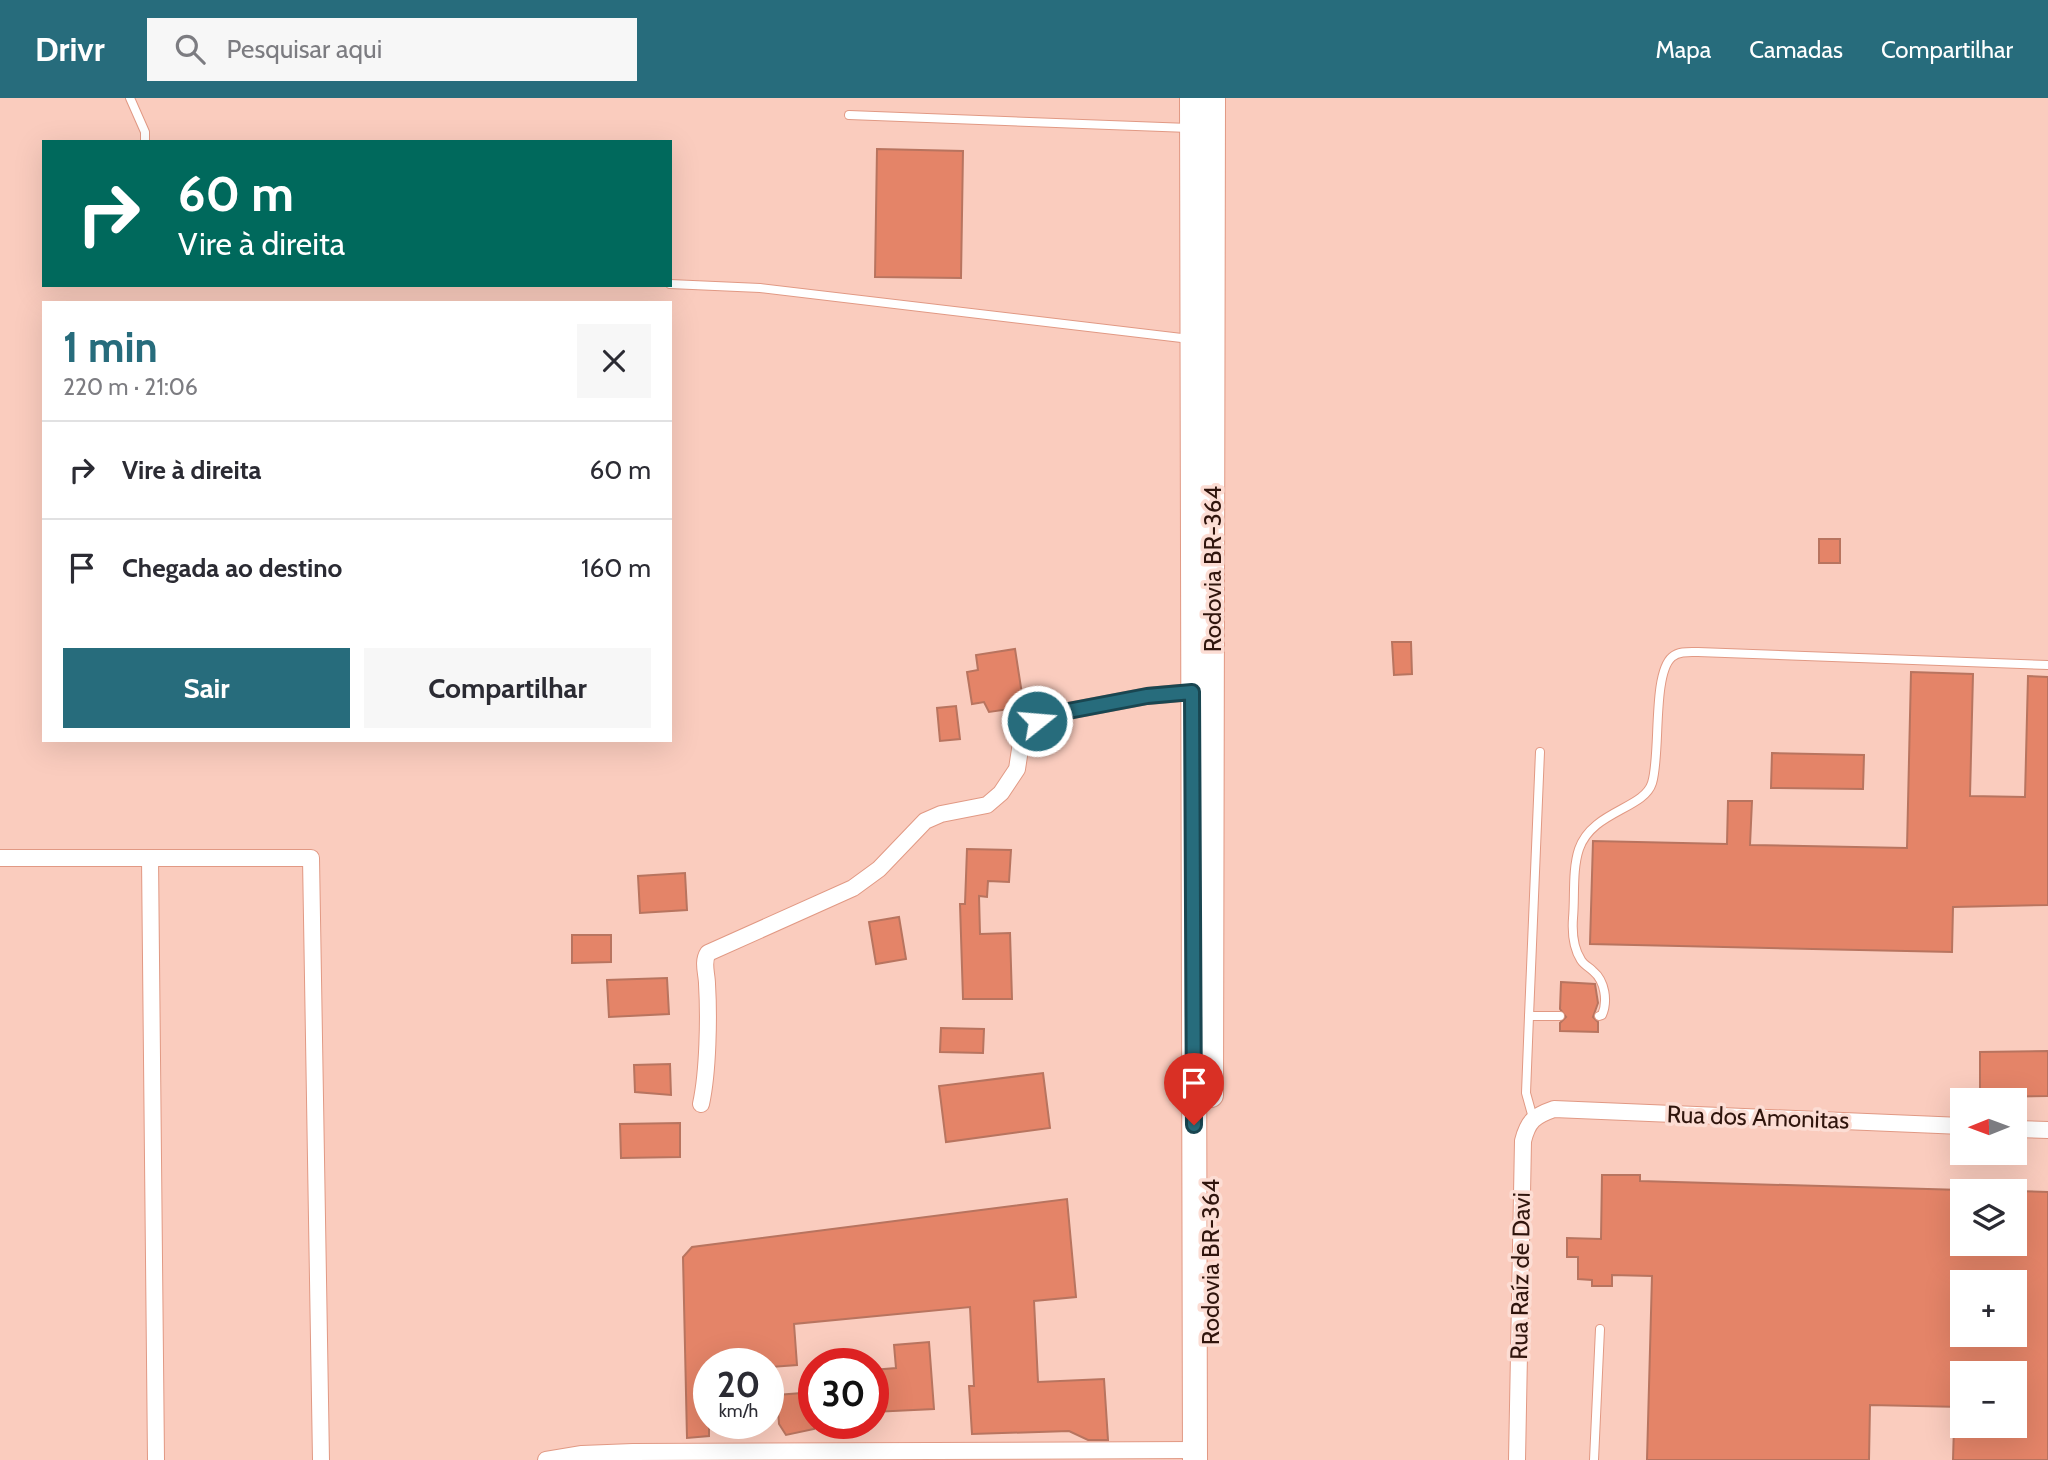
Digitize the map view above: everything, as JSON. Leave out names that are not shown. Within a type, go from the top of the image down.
[{"type":"highway","points":[[1192,98],[1192,692],[1200,1457]]},
{"type":"highway","name":"Rodovia BR-364","points":[[1200,1457],[1213,98]]},
{"type":"street","points":[[701,1104],[708,1006],[704,961],[708,953],[853,888],[879,869],[925,821],[941,814],[987,805],[1001,793],[1013,776],[1019,764],[1022,736],[1027,728],[1037,721],[1063,712],[1147,696],[1192,692]]},
{"type":"street","points":[[0,858],[311,858],[320,1460]]},
{"type":"street","points":[[150,858],[156,1460]]},
{"type":"street","name":"Rua dos Amonitas","points":[[1533,1118],[1554,1109],[1950,1126]]},
{"type":"street","name":"Rua Raíz de Davi","points":[[1517,1460],[1523,1141],[1527,1125],[1533,1118]]},
{"type":"street","points":[[2027,1129],[2048,1130]]},
{"type":"street","points":[[546,1460],[582,1454],[634,1452],[1200,1457]]},
{"type":"lane","points":[[130,98],[145,132],[145,140]]},
{"type":"lane","points":[[849,115],[1192,128]]},
{"type":"lane","points":[[672,284],[760,288],[1193,339]]},
{"type":"lane","points":[[1598,1016],[1602,1015],[1604,1007],[1602,982],[1581,960],[1575,944],[1573,923],[1579,850],[1588,833],[1604,818],[1638,800],[1652,786],[1656,767],[1660,689],[1664,669],[1671,658],[1681,653],[1698,652],[2048,665]]},
{"type":"lane","points":[[1533,1118],[1526,1093],[1540,752]]},
{"type":"lane","points":[[1529,1016],[1560,1016]]},
{"type":"lane","points":[[1594,1460],[1600,1329]]},
{"type":"building","points":[[877,149],[963,151],[961,278],[875,277]]},
{"type":"building","points":[[1819,539],[1840,539],[1840,563],[1819,563]]},
{"type":"building","points":[[1392,642],[1411,642],[1412,674],[1394,675]]},
{"type":"building","points":[[1015,649],[1024,707],[989,712],[984,702],[972,704],[967,672],[978,670],[976,655]]},
{"type":"building","points":[[1911,672],[1973,674],[1970,796],[2025,797],[2028,676],[2048,677],[2048,905],[1953,907],[1952,952],[1590,944],[1593,841],[1727,844],[1728,801],[1752,801],[1750,845],[1907,848]]},
{"type":"building","points":[[956,706],[960,739],[940,741],[937,708]]},
{"type":"building","points":[[1772,753],[1864,755],[1863,789],[1771,788]]},
{"type":"building","points":[[967,849],[1011,850],[1009,882],[988,881],[987,897],[979,896],[980,934],[1010,933],[1012,999],[963,999],[960,904],[965,904]]},
{"type":"building","points":[[685,873],[687,910],[640,913],[638,876]]},
{"type":"building","points":[[899,917],[906,959],[876,964],[869,922]]},
{"type":"building","points":[[572,935],[611,935],[611,962],[572,963]]},
{"type":"building","points":[[667,978],[669,1014],[609,1017],[607,980]]},
{"type":"building","points":[[1561,982],[1595,984],[1598,1003],[1593,1017],[1598,1022],[1598,1032],[1560,1031],[1560,1023],[1566,1017],[1560,1009]]},
{"type":"building","points":[[941,1028],[984,1029],[983,1053],[940,1052]]},
{"type":"building","points":[[2048,1051],[2048,1096],[2027,1096],[2027,1088],[1980,1088],[1980,1052]]},
{"type":"building","points":[[670,1064],[671,1095],[635,1092],[634,1065]]},
{"type":"building","points":[[1043,1073],[1050,1128],[946,1142],[939,1086]]},
{"type":"building","points":[[680,1123],[680,1157],[621,1158],[620,1124]]},
{"type":"building","points":[[1602,1175],[1640,1175],[1640,1181],[1950,1190],[1950,1256],[2027,1256],[2027,1191],[2048,1192],[2048,1460],[1953,1460],[1954,1438],[2027,1438],[2027,1361],[1950,1361],[1950,1407],[1870,1405],[1869,1460],[1647,1460],[1652,1276],[1612,1275],[1612,1286],[1592,1286],[1592,1280],[1578,1279],[1578,1257],[1567,1257],[1567,1238],[1601,1239]]},
{"type":"building","points":[[1067,1199],[1076,1297],[1034,1301],[1038,1382],[1104,1379],[1108,1440],[1088,1440],[1069,1431],[972,1434],[969,1386],[974,1386],[970,1307],[794,1324],[797,1365],[784,1366],[784,1348],[693,1348],[693,1437],[687,1438],[683,1257],[692,1247]]},
{"type":"building","points":[[929,1342],[934,1409],[889,1411],[889,1369],[896,1368],[894,1345]]},
{"type":"building","points":[[798,1393],[798,1432],[786,1435],[784,1432],[784,1394]]},
{"type":"route","points":[[1037,721],[1063,712],[1147,696],[1192,692],[1194,1125]]}]
